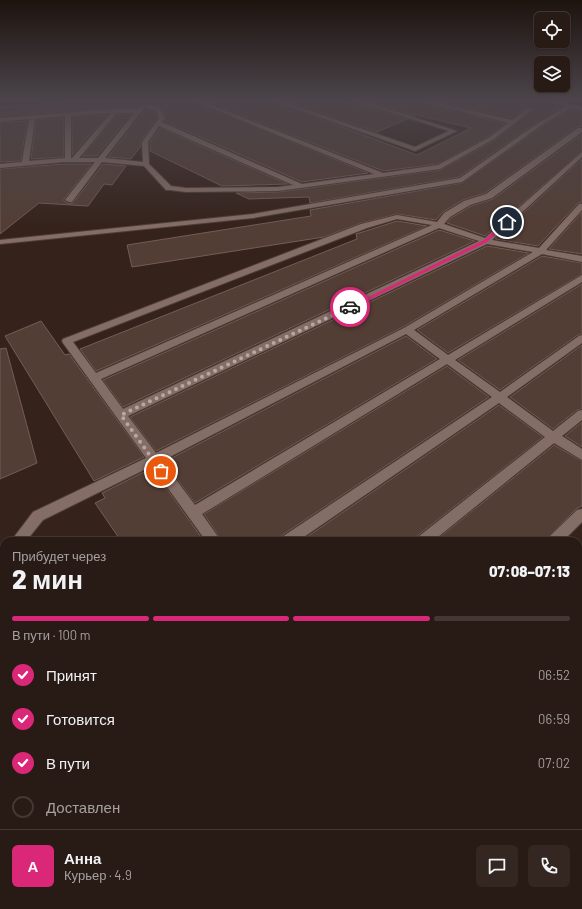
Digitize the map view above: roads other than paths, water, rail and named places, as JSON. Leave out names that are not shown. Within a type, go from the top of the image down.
[{"type":"lane","points":[[25,163],[28,142]]},
{"type":"lane","points":[[70,142],[71,160]]},
{"type":"lane","points":[[71,160],[87,142]]},
{"type":"lane","points":[[69,200],[114,142]]},
{"type":"lane","points":[[145,142],[146,164],[169,188],[186,190],[278,189],[440,167],[484,142]]},
{"type":"lane","points":[[201,142],[303,186]]},
{"type":"lane","points":[[300,142],[381,175]]},
{"type":"lane","points":[[394,142],[415,150],[431,142]]},
{"type":"lane","points":[[0,242],[253,216],[462,180],[514,142]]},
{"type":"lane","points":[[94,378],[439,225],[448,215],[467,203],[489,196],[562,142]]},
{"type":"lane","points":[[121,415],[486,241],[582,154]]},
{"type":"lane","points":[[0,166],[71,160],[100,160],[146,164]]},
{"type":"lane","points":[[21,537],[38,516],[153,460],[407,330],[540,252],[582,206]]},
{"type":"lane","points":[[211,537],[67,341],[364,226],[397,217],[439,225],[486,241],[582,259]]},
{"type":"lane","points":[[193,513],[582,278]]},
{"type":"lane","points":[[407,330],[446,360],[500,397],[554,437],[582,455]]},
{"type":"lane","points":[[294,537],[500,397],[582,338]]},
{"type":"lane","points":[[428,537],[582,414]]},
{"type":"lane","points":[[558,537],[582,514]]}]
